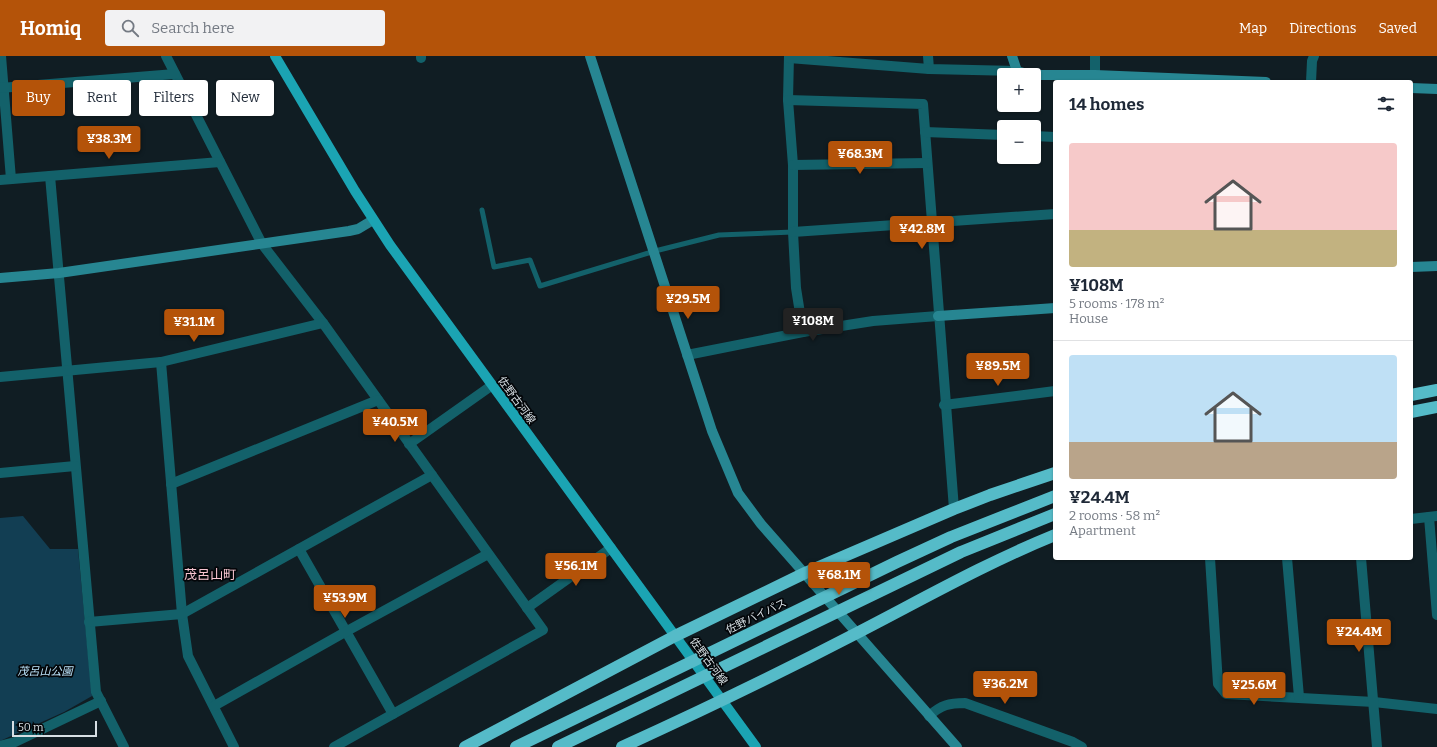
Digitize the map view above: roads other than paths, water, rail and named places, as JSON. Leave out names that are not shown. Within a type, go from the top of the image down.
[{"type":"highway","points":[[1413,395],[1437,390]]},
{"type":"highway","points":[[1413,412],[1437,407]]},
{"type":"highway","points":[[464,747],[675,636],[805,573],[954,509],[1053,474]]},
{"type":"highway","name":"佐野バイパス","points":[[516,747],[897,562],[951,537],[1053,497]]},
{"type":"highway","points":[[558,747],[954,555],[1053,515]]},
{"type":"highway","points":[[622,747],[722,700],[856,633],[960,578],[1053,536]]},
{"type":"main road","name":"佐野古河線","points":[[275,56],[373,220],[492,386],[756,747]]},
{"type":"street","points":[[1,56],[2,88],[11,179]]},
{"type":"street","points":[[166,56],[262,244],[323,323],[543,630],[334,747]]},
{"type":"street","points":[[590,56],[655,251],[712,431],[738,493],[761,524],[957,747]]},
{"type":"street","points":[[928,56],[929,69]]},
{"type":"street","points":[[1012,56],[1016,68]]},
{"type":"street","points":[[1095,56],[1095,75]]},
{"type":"street","points":[[1311,80],[1312,61],[1314,56]]},
{"type":"street","points":[[803,332],[796,288],[793,232],[793,165],[788,100],[789,57],[849,60],[929,69],[997,71]]},
{"type":"street","points":[[2,88],[175,74]]},
{"type":"street","points":[[1041,75],[1095,75],[1144,80]]},
{"type":"street","points":[[1413,88],[1437,89]]},
{"type":"street","points":[[788,100],[923,104],[944,405],[954,509]]},
{"type":"street","points":[[925,132],[997,135]]},
{"type":"street","points":[[1041,136],[1053,137]]},
{"type":"street","points":[[0,180],[220,162]]},
{"type":"street","points":[[793,165],[927,163]]},
{"type":"street","points":[[50,176],[96,692],[124,747]]},
{"type":"street","points":[[793,232],[1053,214]]},
{"type":"street","points":[[0,278],[58,273],[349,232],[358,229],[373,220]]},
{"type":"street","points":[[1413,267],[1437,266]]},
{"type":"street","points":[[687,355],[803,332],[873,321],[1053,308]]},
{"type":"street","points":[[0,377],[67,372],[160,362],[323,323]]},
{"type":"street","points":[[160,362],[182,614],[188,656],[234,747]]},
{"type":"street","points":[[409,444],[492,386]]},
{"type":"street","points":[[944,405],[1053,391]]},
{"type":"street","points":[[171,484],[378,400]]},
{"type":"street","points":[[0,473],[75,466]]},
{"type":"street","points":[[89,622],[182,614],[432,475]]},
{"type":"street","points":[[1413,519],[1433,516],[1437,615]]},
{"type":"street","points":[[527,608],[611,548]]},
{"type":"street","points":[[299,550],[347,631],[393,714]]},
{"type":"street","points":[[214,706],[488,554]]},
{"type":"street","points":[[1210,560],[1218,684],[1226,694],[1374,702],[1437,709]]},
{"type":"street","points":[[1287,560],[1299,697]]},
{"type":"street","points":[[1362,560],[1377,747]]},
{"type":"street","points":[[0,746],[15,742],[100,701]]},
{"type":"street","points":[[929,716],[940,706],[952,703],[965,703],[1073,742],[1082,747]]},
{"type":"lane","points":[[482,210],[494,267],[530,260],[540,286],[655,251],[719,235],[793,232]]},
{"type":"district","name":"茂呂山町","points":[[210,574]]},
{"type":"park label","name":"茂呂山公園","points":[[45,671]]}]
